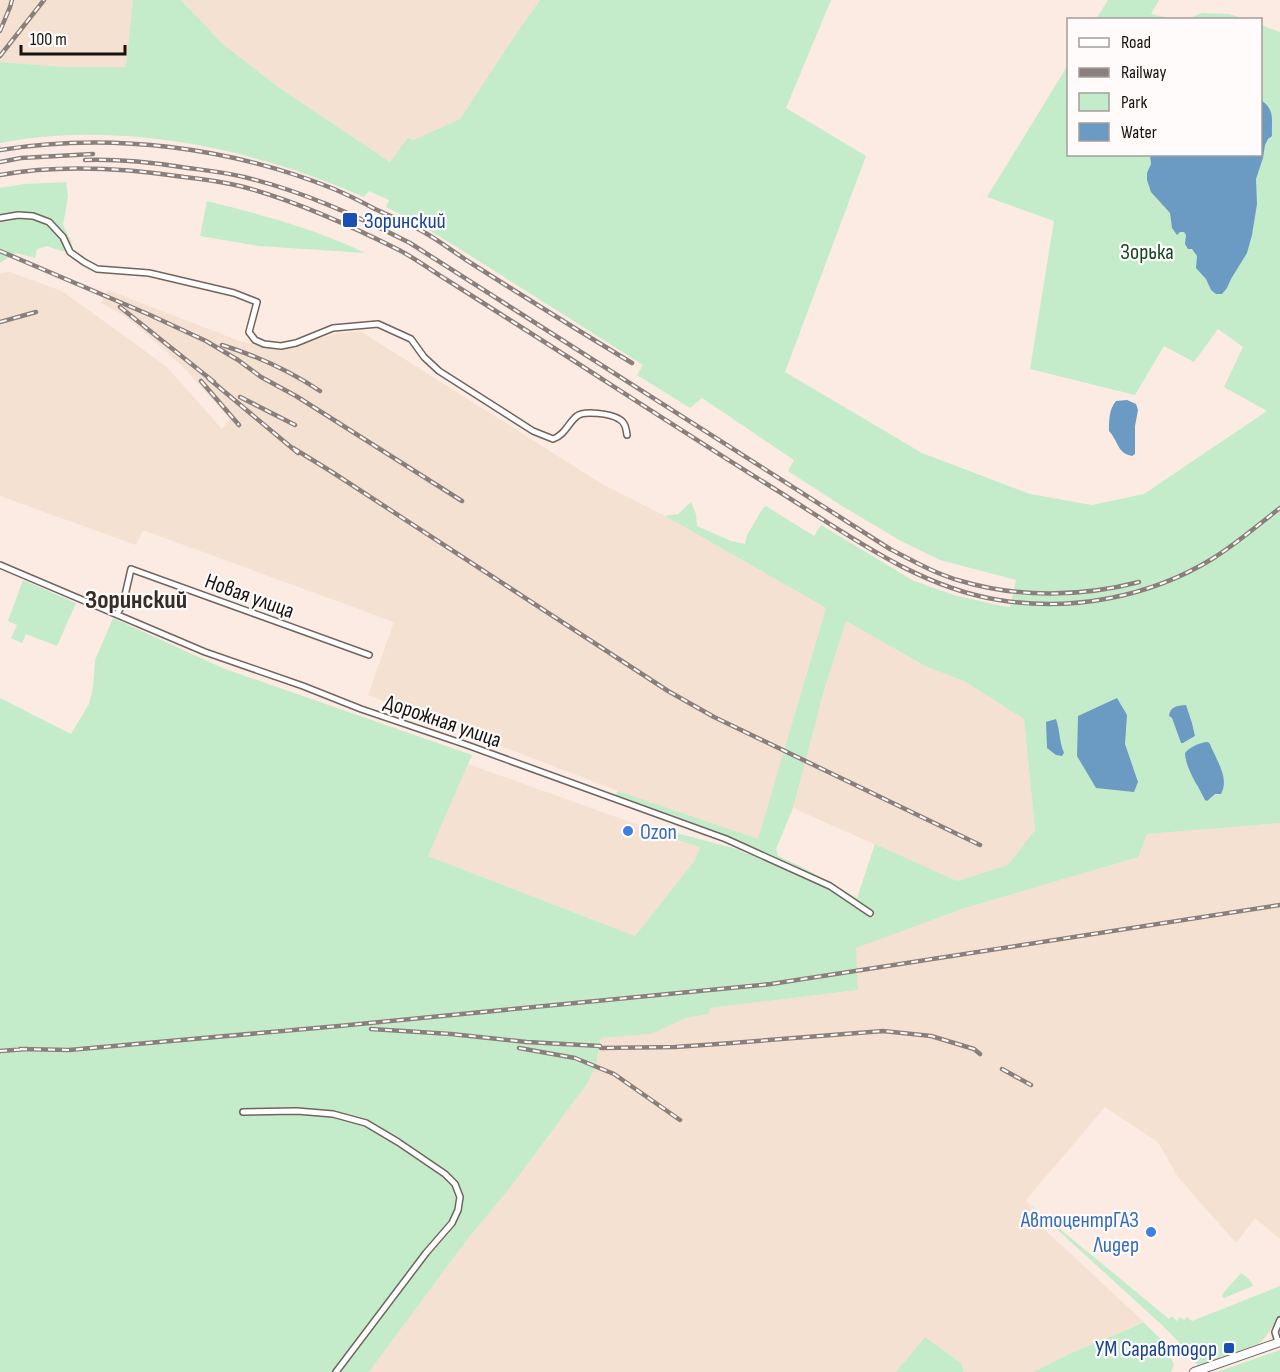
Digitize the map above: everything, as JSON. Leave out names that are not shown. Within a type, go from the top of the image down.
[{"type":"main road","points":[[1194,1372],[1279,1342]]},
{"type":"street","points":[[0,218],[18,215],[33,216],[49,222],[63,237],[70,252],[97,269],[150,273],[234,293],[257,302],[249,332],[255,340],[264,344],[281,346],[296,343],[333,328],[378,324],[411,339],[424,357],[439,371],[533,431],[553,439],[560,436],[583,412],[608,415],[619,419],[626,426],[627,435]]},
{"type":"street","name":"Дорожная улица","points":[[0,565],[205,651],[303,686],[361,710],[467,745],[726,839],[830,886],[870,913]]},
{"type":"street","name":"Новая улица","points":[[117,614],[123,604],[131,569],[369,654]]},
{"type":"street","points":[[243,1112],[297,1111],[333,1114],[366,1123],[445,1174],[455,1184],[460,1197],[458,1210],[452,1222],[336,1372]]},
{"type":"street","points":[[1279,1342],[1275,1332],[1280,1320]]},
{"type":"shaded area","points":[[0,0],[133,0],[127,67],[65,67],[0,62]]},
{"type":"shaded area","points":[[181,0],[540,0],[460,119],[413,140],[408,139],[390,162],[281,89],[224,45]]},
{"type":"shaded area","points":[[10,272],[62,291],[167,367],[222,429],[230,419],[185,369],[125,316],[101,303],[108,290],[242,342],[279,350],[338,333],[360,331],[602,484],[665,516],[826,608],[758,840],[613,789],[368,695],[394,622],[143,530],[136,545],[0,496],[0,273]]},
{"type":"shaded area","points":[[846,621],[927,667],[964,681],[1024,719],[1035,830],[1008,865],[957,881],[793,808],[823,694]]},
{"type":"shaded area","points":[[468,764],[700,847],[695,860],[635,936],[428,856]]},
{"type":"shaded area","points":[[1280,823],[1280,1239],[1255,1218],[1236,1243],[1178,1177],[1158,1142],[1105,1107],[1026,1200],[1044,1229],[1143,1321],[1033,1372],[963,1372],[962,1364],[925,1337],[896,1372],[369,1372],[587,1084],[596,1066],[601,1038],[651,1034],[686,1018],[709,1014],[710,1008],[858,990],[855,948],[962,909],[1138,858],[1147,834]]},
{"type":"green space","name":"Зорька","points":[[133,0],[181,0],[224,45],[281,89],[390,162],[408,138],[413,140],[460,119],[540,0],[831,0],[786,108],[866,156],[785,372],[922,453],[1030,494],[1092,505],[1144,494],[1267,411],[1224,387],[1243,347],[1218,329],[1194,362],[1164,346],[1135,395],[1030,369],[1054,221],[987,197],[1067,67],[1067,156],[1262,156],[1262,25],[1280,32],[1280,823],[1147,834],[1138,858],[962,909],[856,948],[858,990],[710,1008],[709,1014],[686,1018],[651,1034],[601,1038],[596,1066],[587,1084],[369,1372],[0,1372],[0,698],[71,734],[89,704],[93,688],[95,660],[113,618],[225,669],[472,755],[428,856],[635,936],[695,860],[700,847],[669,837],[673,832],[737,849],[747,854],[753,848],[615,796],[618,791],[758,839],[826,608],[665,516],[678,514],[691,502],[696,514],[697,526],[731,541],[745,544],[747,535],[766,506],[814,536],[821,525],[914,581],[954,595],[997,605],[1010,607],[1016,580],[940,560],[901,541],[842,506],[788,471],[794,460],[702,398],[690,408],[637,375],[643,365],[421,225],[386,207],[389,200],[369,191],[364,197],[277,165],[232,152],[185,143],[138,137],[92,135],[45,137],[0,143],[0,62],[65,67],[126,67]],"holes":[[[846,621],[927,667],[964,681],[1024,719],[1035,830],[1008,865],[957,881],[875,844],[857,898],[778,856],[776,849],[793,808],[823,694]],[[1186,705],[1195,736],[1181,743],[1172,718],[1169,716],[1170,711]],[[1206,742],[1212,749],[1218,795],[1215,794],[1205,800],[1189,769]]]},
{"type":"green space","points":[[1108,0],[1159,0],[1151,14],[1169,18],[1097,18]]},
{"type":"green space","points":[[1202,13],[1229,14],[1242,18],[1190,18]]},
{"type":"green space","points":[[66,182],[68,197],[63,225],[71,241],[73,252],[47,246],[37,249],[35,258],[16,253],[0,263],[0,188],[24,184]]},
{"type":"green space","points":[[207,201],[307,229],[365,253],[259,246],[200,236]]},
{"type":"green space","points":[[23,580],[76,603],[57,646],[26,634],[22,643],[11,638],[17,625],[8,621]]},
{"type":"green space","points":[[1026,1201],[1169,1319],[1172,1316],[1177,1321],[1180,1317],[1184,1320],[1187,1317],[1192,1321],[1280,1286],[1280,1316],[1258,1344],[1198,1365],[1163,1326]]},
{"type":"green space","points":[[1241,1273],[1249,1279],[1253,1286],[1224,1298],[1222,1296],[1224,1292]]},
{"type":"green space","points":[[1143,1322],[1165,1343],[1174,1365],[1171,1372],[1033,1372],[1073,1352]]},
{"type":"green space","points":[[925,1337],[962,1364],[963,1372],[896,1372]]},
{"type":"green space","points":[[1280,1350],[1280,1372],[1217,1372]]},
{"type":"water","points":[[1262,101],[1269,108],[1272,136],[1265,145],[1256,179],[1257,204],[1252,235],[1247,253],[1222,294],[1216,294],[1211,290],[1206,279],[1196,268],[1197,256],[1185,244],[1186,235],[1180,232],[1177,235],[1172,228],[1170,213],[1151,192],[1147,173],[1151,164],[1150,156],[1262,156]]},
{"type":"water","points":[[1127,400],[1136,404],[1138,410],[1135,426],[1135,454],[1132,456],[1121,450],[1109,431],[1110,415],[1114,404],[1116,401]]},
{"type":"water","points":[[1117,698],[1127,715],[1125,744],[1138,782],[1134,792],[1096,788],[1077,756],[1078,716]]},
{"type":"water","points":[[1186,705],[1195,736],[1181,743],[1172,718],[1169,716],[1172,708]]},
{"type":"water","points":[[1056,719],[1064,753],[1062,756],[1056,755],[1047,748],[1046,722]]},
{"type":"water","points":[[1208,742],[1221,769],[1224,782],[1221,794],[1215,794],[1207,801],[1190,771],[1185,753],[1195,745]]},
{"type":"railway","points":[[0,31],[12,0]]},
{"type":"railway","points":[[0,56],[44,0]]},
{"type":"railway","points":[[0,150],[42,145],[127,143],[212,153],[294,175],[339,191],[427,234],[632,363]]},
{"type":"railway","points":[[0,162],[21,158],[93,154]]},
{"type":"railway","points":[[85,160],[145,162],[244,177],[308,197],[390,233],[410,243],[890,549],[943,575],[983,587],[1050,594],[1095,591],[1139,582]]},
{"type":"railway","points":[[0,175],[46,169],[92,168],[138,171],[205,180],[260,192],[341,222],[411,257],[884,557],[940,584],[969,593],[999,600],[1054,604],[1082,602],[1136,592],[1163,583],[1212,559],[1280,508]]},
{"type":"railway","points":[[0,251],[206,341],[462,501]]},
{"type":"railway","points":[[120,307],[214,382]]},
{"type":"railway","points":[[0,322],[36,312]]},
{"type":"railway","points":[[222,345],[273,365],[320,391]]},
{"type":"railway","points":[[208,378],[298,453]]},
{"type":"railway","points":[[201,381],[239,425]]},
{"type":"railway","points":[[240,397],[295,425]]},
{"type":"railway","points":[[293,448],[668,691],[714,717],[980,845]]},
{"type":"railway","points":[[20,1049],[69,1050],[771,984],[1280,905]]},
{"type":"railway","points":[[371,1029],[600,1046],[601,1048],[675,1047],[883,1031],[931,1036],[974,1049],[980,1054]]},
{"type":"railway","points":[[519,1048],[575,1058],[614,1074],[680,1120]]},
{"type":"railway","points":[[0,1051],[27,1049]]},
{"type":"railway","points":[[1002,1069],[1031,1085]]},
{"type":"place","name":"Зоринский","points":[[350,220]]},
{"type":"place","name":"Ozon","points":[[628,831]]},
{"type":"place","name":"АвтоцентрГАЗ Лидер","points":[[1151,1232]]},
{"type":"place","name":"УМ Саравтодор","points":[[1229,1348]]},
{"type":"district","name":"Зоринский","points":[[136,599]]}]
